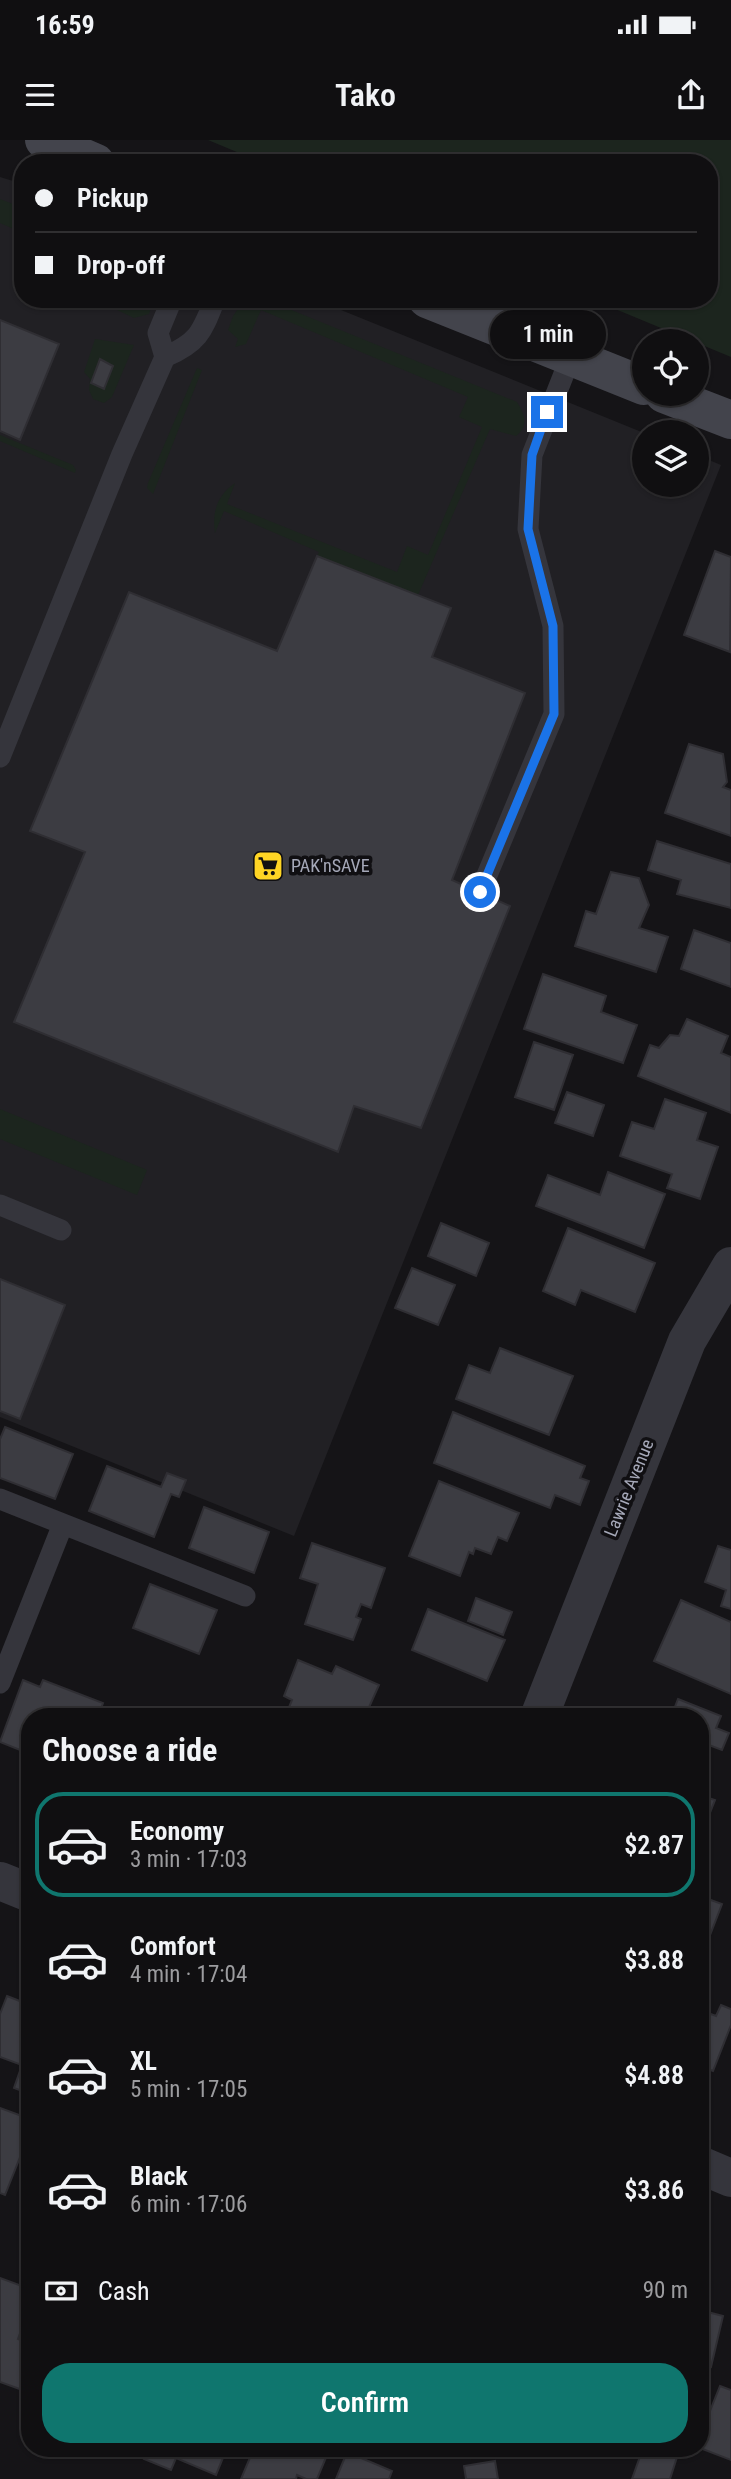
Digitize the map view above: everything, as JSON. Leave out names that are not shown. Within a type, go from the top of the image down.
[{"type":"street","points":[[44,140],[76,154]]},
{"type":"street","points":[[450,308],[632,381]]},
{"type":"street","points":[[695,406],[731,420]]},
{"type":"street","name":"Lawrie Avenue","points":[[543,1708],[687,1341],[731,1266]]},
{"type":"street","points":[[0,1881],[21,1889]]},
{"type":"street","points":[[709,2169],[731,2178]]},
{"type":"lane","points":[[3,743],[122,454],[165,357],[158,333],[168,308]]},
{"type":"lane","points":[[165,357],[184,348],[201,332],[211,308]]},
{"type":"lane","points":[[480,892],[554,714],[553,626],[528,529],[532,455],[571,356]]},
{"type":"lane","points":[[0,1205],[61,1230]]},
{"type":"lane","points":[[0,1499],[245,1597]]},
{"type":"lane","points":[[0,1683],[63,1524]]},
{"type":"shaded area","points":[[208,140],[731,140],[731,357],[709,348],[709,329],[663,329],[613,308],[718,308],[718,154],[241,154]]},
{"type":"shaded area","points":[[0,177],[14,181],[14,308],[336,308],[632,428],[632,497],[708,497],[294,1536],[0,1417]]},
{"type":"shaded area","points":[[0,199],[14,204],[14,229],[0,223]]},
{"type":"shaded area","points":[[113,308],[151,308],[149,314],[134,318]]},
{"type":"shaded area","points":[[239,308],[287,308],[517,402],[524,416],[523,428],[516,436],[490,429],[418,595],[317,556],[319,552],[224,511],[215,533],[217,505],[224,493],[235,483],[227,504],[397,572],[407,546],[428,555],[482,427],[459,417],[468,397],[261,310],[246,344],[235,347],[238,339],[228,330]]},
{"type":"shaded area","points":[[95,339],[134,345],[112,397],[104,403],[93,399],[89,390],[90,379],[84,372]]},
{"type":"shaded area","points":[[197,368],[202,370],[153,494],[147,488],[148,483]]},
{"type":"shaded area","points":[[0,435],[73,465],[75,473],[0,441]]},
{"type":"shaded area","points":[[709,460],[721,465],[709,495]]},
{"type":"shaded area","points":[[0,1109],[147,1170],[137,1195],[0,1139]]},
{"type":"building","points":[[0,320],[59,344],[20,440],[0,431]]},
{"type":"building","points":[[100,359],[113,366],[104,389],[91,383]]},
{"type":"building","points":[[715,551],[731,557],[730,652],[684,635]]},
{"type":"building","name":"PAK'nSAVE","points":[[317,556],[451,608],[432,657],[525,693],[452,880],[510,906],[421,1128],[354,1106],[338,1152],[14,1022],[85,852],[30,831],[129,592],[277,651]]},
{"type":"building","points":[[689,744],[723,754],[727,782],[723,787],[731,790],[731,836],[665,813]]},
{"type":"building","points":[[657,841],[731,864],[731,908],[677,894],[681,880],[648,870]]},
{"type":"building","points":[[611,872],[639,878],[649,905],[639,928],[668,937],[656,972],[575,946],[586,911],[596,914]]},
{"type":"building","points":[[694,930],[731,943],[731,987],[681,969]]},
{"type":"building","points":[[543,974],[606,996],[601,1012],[637,1025],[623,1063],[524,1029]]},
{"type":"building","points":[[687,1019],[728,1036],[721,1053],[731,1057],[731,1113],[638,1076],[650,1045],[659,1048],[670,1035],[679,1036]]},
{"type":"building","points":[[534,1042],[573,1055],[554,1110],[515,1097]]},
{"type":"building","points":[[567,1092],[604,1105],[593,1136],[555,1123]]},
{"type":"building","points":[[665,1099],[706,1113],[697,1140],[718,1147],[700,1199],[667,1188],[672,1174],[620,1156],[632,1122],[654,1129]]},
{"type":"building","points":[[608,1172],[665,1194],[644,1248],[536,1206],[548,1175],[600,1195]]},
{"type":"building","points":[[441,1223],[489,1243],[476,1276],[428,1256]]},
{"type":"building","points":[[568,1228],[655,1263],[635,1312],[581,1290],[575,1305],[543,1291]]},
{"type":"building","points":[[412,1268],[455,1285],[438,1325],[395,1308]]},
{"type":"building","points":[[0,1279],[65,1305],[20,1419],[0,1411]]},
{"type":"building","points":[[500,1348],[573,1376],[549,1435],[456,1399],[469,1365],[490,1373]]},
{"type":"building","points":[[453,1412],[585,1466],[580,1478],[589,1481],[580,1505],[555,1495],[550,1508],[434,1463]]},
{"type":"building","points":[[5,1427],[73,1454],[55,1499],[0,1478],[0,1439]]},
{"type":"building","points":[[107,1466],[161,1487],[167,1473],[186,1480],[179,1497],[171,1494],[154,1537],[89,1511]]},
{"type":"building","points":[[439,1481],[519,1513],[507,1541],[498,1537],[491,1554],[475,1548],[473,1554],[469,1552],[460,1576],[409,1556]]},
{"type":"building","points":[[204,1507],[269,1532],[254,1573],[189,1548]]},
{"type":"building","points":[[312,1543],[385,1568],[371,1608],[361,1604],[356,1617],[361,1619],[353,1640],[305,1624],[318,1584],[300,1578]]},
{"type":"building","points":[[718,1546],[731,1550],[731,1609],[721,1606],[726,1590],[705,1582]]},
{"type":"building","points":[[150,1584],[217,1610],[199,1654],[133,1628]]},
{"type":"building","points":[[476,1598],[512,1612],[503,1635],[468,1621]]},
{"type":"building","points":[[681,1600],[731,1622],[731,1694],[654,1661]]},
{"type":"building","points":[[428,1609],[505,1640],[487,1681],[412,1650]]},
{"type":"building","points":[[298,1660],[332,1674],[336,1666],[379,1685],[369,1708],[289,1708],[292,1700],[284,1696]]},
{"type":"building","points":[[23,1680],[40,1687],[43,1680],[103,1703],[101,1708],[21,1708],[21,1750],[0,1742]]},
{"type":"building","points":[[678,1699],[701,1708],[674,1708]]},
{"type":"building","points":[[709,1711],[721,1716],[716,1728],[729,1733],[722,1750],[709,1745]]},
{"type":"building","points":[[709,1798],[715,1800],[709,1815]]},
{"type":"building","points":[[709,1899],[722,1904],[709,1938]]},
{"type":"building","points":[[7,1996],[21,2001],[21,2065],[0,2057],[0,2014]]},
{"type":"building","points":[[721,2005],[731,2009],[731,2025],[713,2071],[709,2069],[709,2013],[716,2016]]},
{"type":"building","points":[[21,2068],[21,2091],[14,2088]]},
{"type":"building","points":[[0,2108],[21,2116],[21,2155],[5,2195],[0,2193]]},
{"type":"building","points":[[0,2278],[21,2286],[21,2331],[18,2339],[21,2340],[21,2390],[0,2382]]},
{"type":"building","points":[[709,2312],[723,2316],[709,2366]]},
{"type":"building","points":[[720,2386],[731,2390],[731,2460],[709,2451],[709,2414]]},
{"type":"building","points":[[145,2457],[223,2457],[216,2475],[176,2458],[171,2470],[144,2459]]},
{"type":"building","points":[[250,2457],[326,2457],[317,2479],[306,2479],[297,2475],[296,2479],[241,2479]]},
{"type":"building","points":[[345,2457],[359,2457],[392,2471],[389,2479],[336,2479]]},
{"type":"building","points":[[640,2457],[677,2457],[670,2479],[632,2479]]},
{"type":"building","points":[[495,2461],[498,2479],[466,2479],[464,2466]]},
{"type":"place","name":"PAK'nSAVE","points":[[268,866]]},
{"type":"route","points":[[480,892],[554,714],[553,626],[528,529],[532,455],[547,412]]}]
